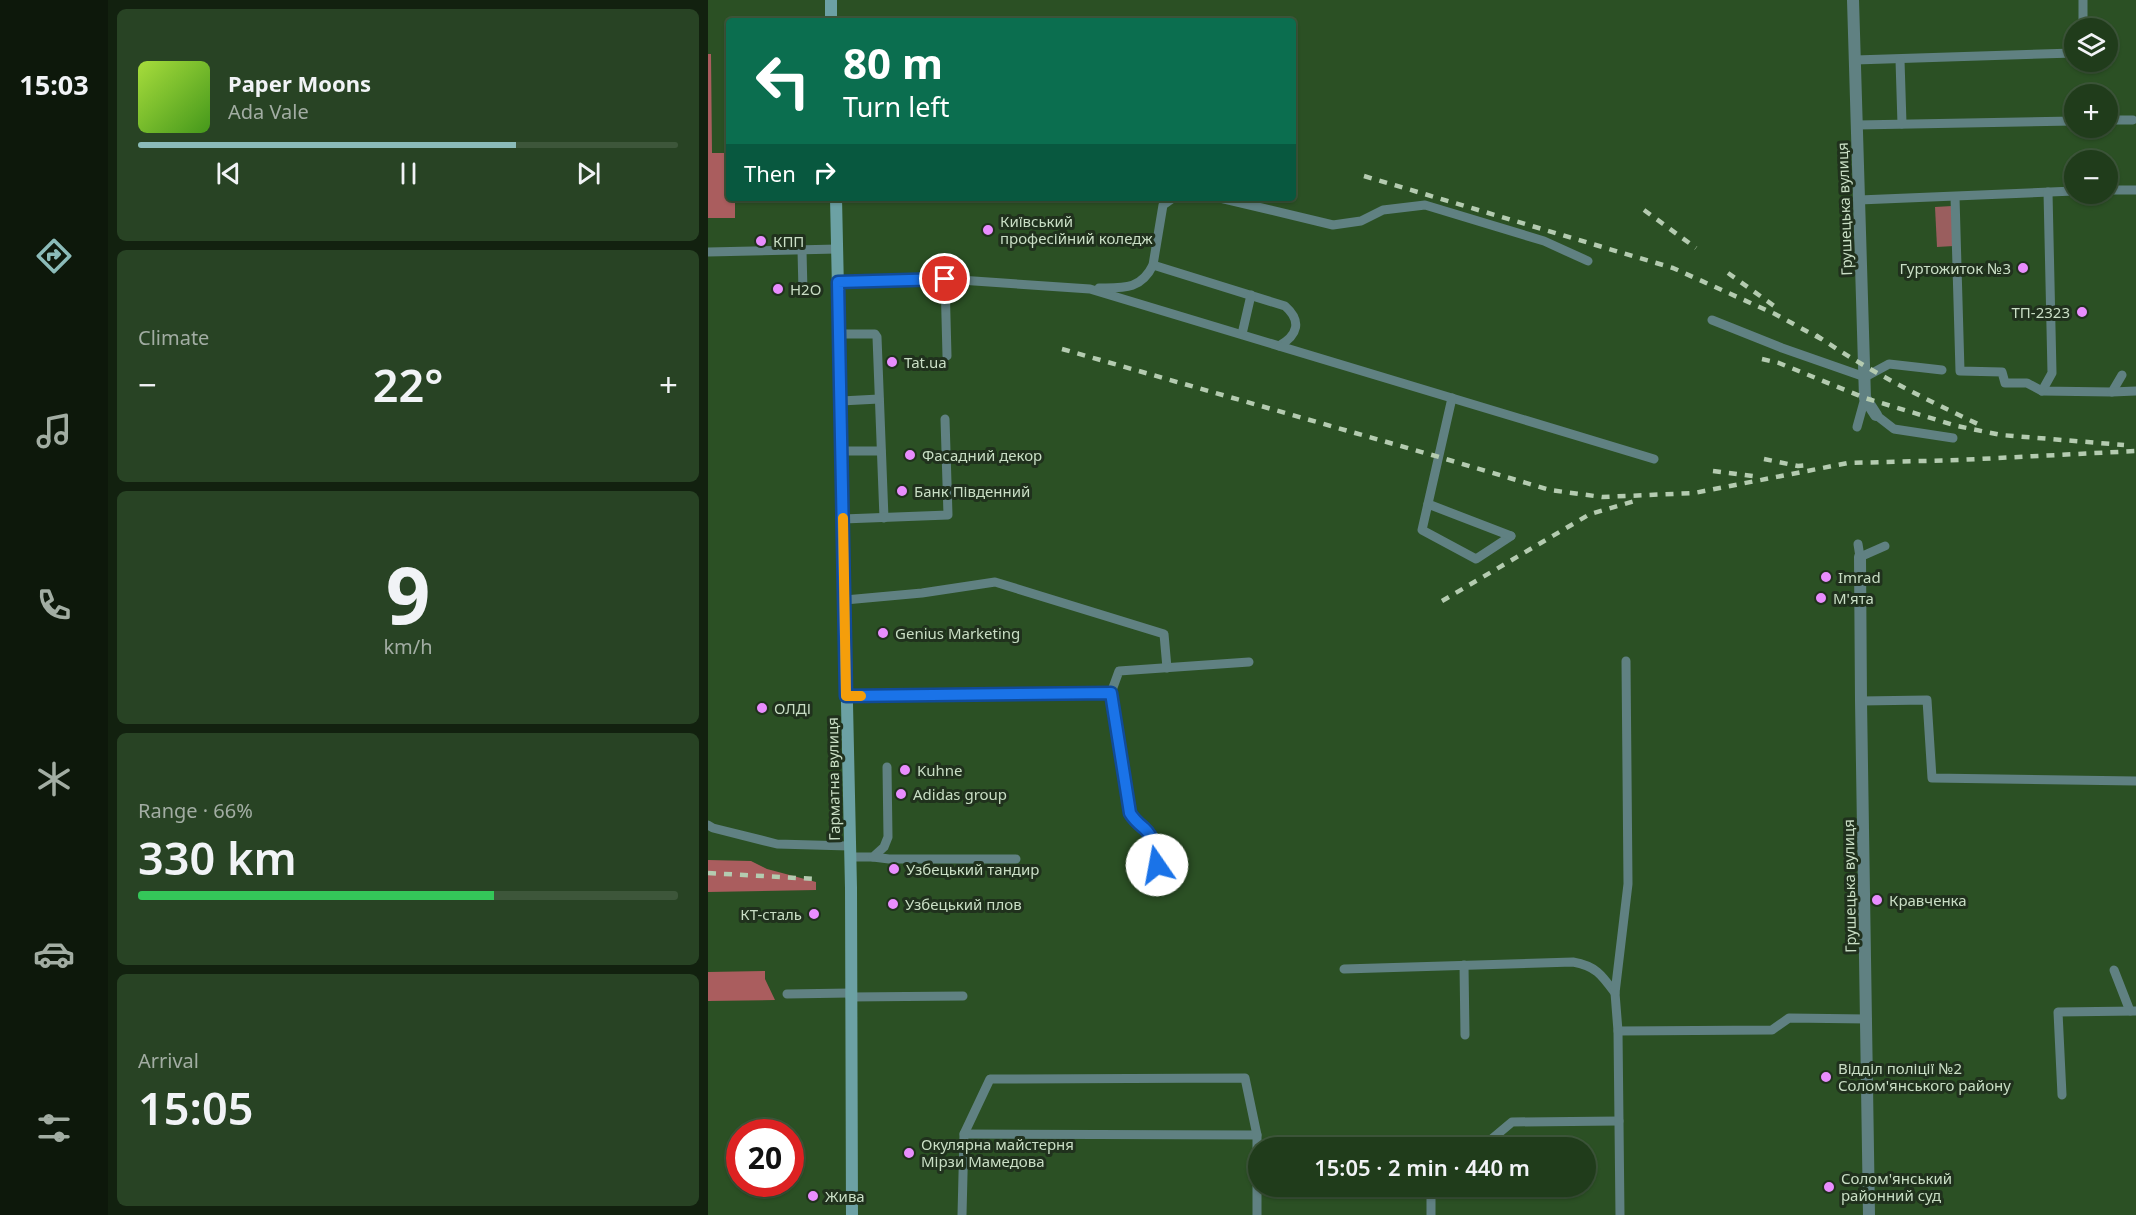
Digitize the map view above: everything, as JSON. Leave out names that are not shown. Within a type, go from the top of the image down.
[{"type":"street","points":[[831,0],[831,18]]},
{"type":"street","name":"Грушецька вулиця","points":[[1853,0],[1865,398]]},
{"type":"street","name":"Гарматна вулиця","points":[[836,201],[849,852],[852,1215]]},
{"type":"street","points":[[1865,398],[1876,415]]},
{"type":"street","name":"Грушецька вулиця","points":[[1859,550],[1869,1215]]},
{"type":"lane","points":[[2083,0],[2084,18]]},
{"type":"lane","points":[[1855,60],[2064,53]]},
{"type":"lane","points":[[1900,60],[1902,124]]},
{"type":"lane","points":[[2118,120],[2133,120]]},
{"type":"lane","points":[[1857,125],[2064,121]]},
{"type":"lane","points":[[2118,190],[2136,190]]},
{"type":"lane","points":[[1859,200],[2064,191]]},
{"type":"lane","points":[[2042,391],[2052,372],[2048,192]]},
{"type":"lane","points":[[1954,197],[1960,371],[2002,372],[2005,383],[2027,383],[2042,391],[2136,391]]},
{"type":"lane","points":[[838,282],[945,279],[1090,289],[1124,288],[1134,285],[1149,274],[1153,265],[1163,205],[1169,201]]},
{"type":"lane","points":[[1233,201],[1333,225],[1361,221],[1383,210],[1425,205],[1544,241],[1588,261]]},
{"type":"lane","points":[[708,252],[837,249]]},
{"type":"lane","points":[[802,250],[803,292]]},
{"type":"lane","points":[[1153,265],[1285,306],[1294,314],[1296,327],[1290,339],[1279,346]]},
{"type":"lane","points":[[945,279],[947,356]]},
{"type":"lane","points":[[1090,289],[1654,459]]},
{"type":"lane","points":[[1242,334],[1251,296]]},
{"type":"lane","points":[[1712,320],[1782,348],[1865,377],[1889,364],[1942,370]]},
{"type":"lane","points":[[839,334],[877,335],[884,518]]},
{"type":"lane","points":[[2112,392],[2122,375]]},
{"type":"lane","points":[[1428,504],[1511,536],[1476,559],[1422,530],[1452,398]]},
{"type":"lane","points":[[1857,427],[1865,398]]},
{"type":"lane","points":[[841,401],[879,399]]},
{"type":"lane","points":[[1876,415],[1894,429],[1953,438]]},
{"type":"lane","points":[[843,519],[948,515],[945,419]]},
{"type":"lane","points":[[842,451],[881,451]]},
{"type":"lane","points":[[1859,550],[1886,546]]},
{"type":"lane","points":[[845,600],[922,593],[995,582],[1164,634],[1167,668]]},
{"type":"lane","points":[[1620,1215],[1618,1031],[1615,993],[1628,884],[1626,661]]},
{"type":"lane","points":[[1157,865],[1152,838],[1130,813],[1111,693],[1119,671],[1249,662]]},
{"type":"lane","points":[[846,696],[1111,693]]},
{"type":"lane","points":[[1861,701],[1927,700],[1932,778],[2136,781]]},
{"type":"lane","points":[[873,857],[884,847],[888,837],[887,767]]},
{"type":"lane","points":[[708,825],[777,844],[889,859],[1016,859]]},
{"type":"lane","points":[[1344,969],[1574,962],[1588,965],[1598,971],[1615,993]]},
{"type":"lane","points":[[1464,965],[1465,1035]]},
{"type":"lane","points":[[2062,1095],[2058,1012],[2133,1011],[2114,970]]},
{"type":"lane","points":[[787,994],[963,996]]},
{"type":"lane","points":[[1618,1031],[1772,1030],[1789,1018],[1867,1019]]},
{"type":"lane","points":[[962,1215],[964,1134],[990,1079],[1245,1078],[1257,1135],[1257,1215]]},
{"type":"lane","points":[[1494,1137],[1512,1122],[1619,1121]]},
{"type":"lane","points":[[964,1134],[1257,1135]]},
{"type":"lane","points":[[1431,1197],[1431,1215]]},
{"type":"shaded area","points":[[708,54],[711,54],[712,153],[726,153],[726,201],[735,201],[735,218],[708,218]]},
{"type":"shaded area","points":[[1952,206],[1954,246],[1937,247],[1935,207]]},
{"type":"shaded area","points":[[708,860],[751,861],[767,869],[816,882],[816,890],[708,892]]},
{"type":"shaded area","points":[[765,971],[765,979],[775,1000],[708,1001],[708,972]]},
{"type":"railway","points":[[1364,176],[1673,268],[1775,314],[1823,340]]},
{"type":"railway","points":[[1644,210],[1696,248]]},
{"type":"railway","points":[[1728,273],[1777,308]]},
{"type":"railway","points":[[1816,335],[1876,372],[1982,426]]},
{"type":"railway","points":[[1062,349],[1550,490],[1602,497],[1694,493],[1848,463],[2136,451]]},
{"type":"railway","points":[[1762,359],[1779,363],[1865,398],[1957,426],[2001,435],[2124,445]]},
{"type":"railway","points":[[1764,459],[1798,466],[1811,465]]},
{"type":"railway","points":[[1713,471],[1760,477]]},
{"type":"railway","points":[[1442,601],[1590,514],[1635,501]]},
{"type":"railway","points":[[708,873],[816,879]]},
{"type":"slow traffic","points":[[843,518],[846,696],[861,696]]},
{"type":"place","name":"Київський професійний коледж","points":[[988,230]]},
{"type":"place","name":"КПП","points":[[761,241]]},
{"type":"place","name":"Гуртожиток №3","points":[[2023,268]]},
{"type":"place","name":"H2O","points":[[778,289]]},
{"type":"place","name":"ТП-2323","points":[[2082,312]]},
{"type":"place","name":"Tat.ua","points":[[892,362]]},
{"type":"place","name":"Фасадний декор","points":[[910,455]]},
{"type":"place","name":"Банк Південний","points":[[902,491]]},
{"type":"place","name":"Imrad","points":[[1826,577]]},
{"type":"place","name":"М'ята","points":[[1821,598]]},
{"type":"place","name":"Genius Marketing","points":[[883,633]]},
{"type":"place","name":"ОЛДІ","points":[[762,708]]},
{"type":"place","name":"Kuhne","points":[[905,770]]},
{"type":"place","name":"Adidas group","points":[[901,794]]},
{"type":"place","name":"Узбецький тандир","points":[[894,869]]},
{"type":"place","name":"Кравченка","points":[[1877,900]]},
{"type":"place","name":"Узбецький плов","points":[[893,904]]},
{"type":"place","name":"КТ-сталь","points":[[814,914]]},
{"type":"place","name":"Відділ поліції №2 Солом'янського району","points":[[1826,1077]]},
{"type":"place","name":"Окулярна майстерня Мірзи Мамедова","points":[[909,1153]]},
{"type":"place","name":"Солом'янський районний суд","points":[[1829,1187]]},
{"type":"place","name":"Жива","points":[[813,1196]]},
{"type":"route","points":[[945,279],[838,282],[846,696],[1111,693],[1130,813],[1152,838],[1157,865]]}]
